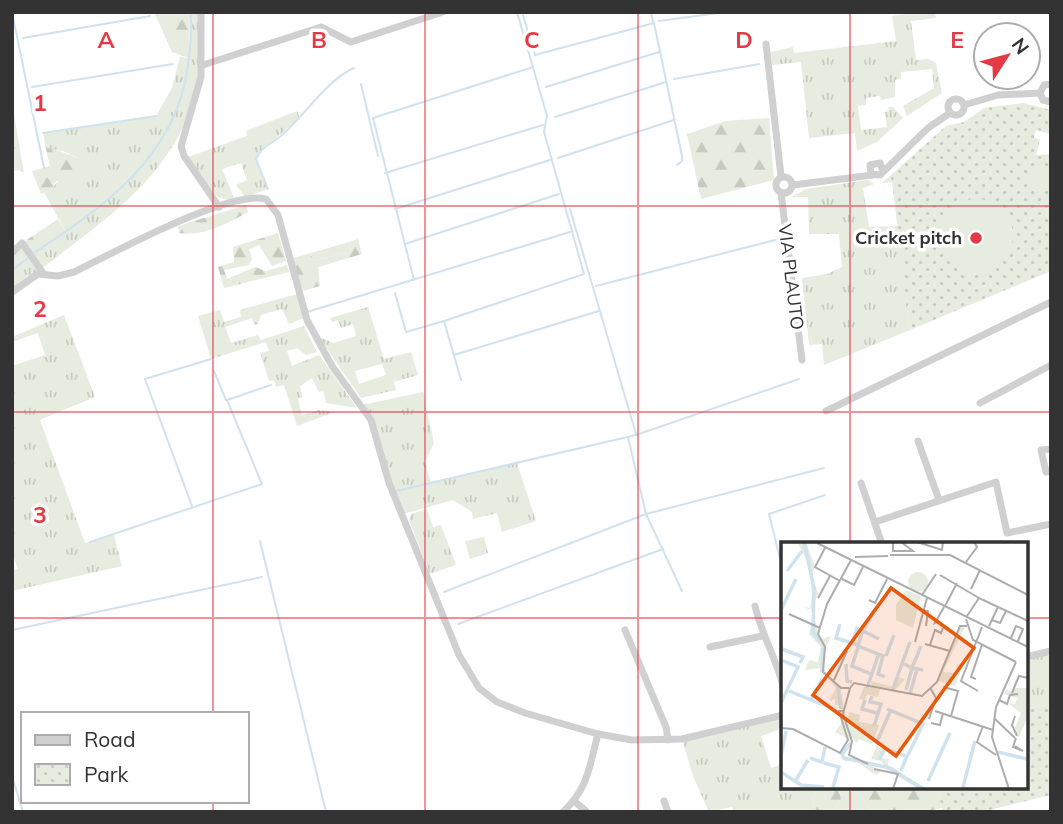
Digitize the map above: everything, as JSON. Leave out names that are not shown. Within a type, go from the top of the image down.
[{"type":"street","points":[[201,12],[202,65],[198,96],[181,136],[181,146],[184,156],[219,207]]},
{"type":"street","points":[[202,65],[321,27],[351,42],[443,12]]},
{"type":"street","name":"VIA PLAUTO","points":[[766,44],[781,176],[775,184],[781,193],[802,360]]},
{"type":"street","points":[[1051,84],[1044,85],[1040,93],[1043,100],[1051,102]]},
{"type":"street","points":[[964,105],[998,95],[1040,93]]},
{"type":"street","points":[[950,113],[948,105],[951,100],[958,99],[964,105]]},
{"type":"street","points":[[883,172],[940,118],[950,113],[961,114],[964,105]]},
{"type":"street","points":[[871,171],[878,162],[904,150]]},
{"type":"street","points":[[878,162],[883,172]]},
{"type":"street","points":[[781,193],[788,192],[793,185],[847,178],[871,171],[883,172]]},
{"type":"street","points":[[781,176],[790,178],[793,185]]},
{"type":"street","points":[[12,292],[29,278],[43,273],[58,276],[74,271],[219,207],[262,198],[276,209],[307,320],[332,366],[371,420],[389,483],[472,680],[488,696],[509,707],[598,734],[632,740],[668,740],[781,715]]},
{"type":"street","points":[[12,253],[22,243],[43,273]]},
{"type":"street","points":[[826,411],[1051,302]]},
{"type":"street","points":[[980,403],[1051,365]]},
{"type":"street","points":[[918,441],[939,500]]},
{"type":"street","points":[[1051,449],[1041,450],[1046,472],[1051,471]]},
{"type":"street","points":[[875,522],[996,482],[1007,533],[1051,524]]},
{"type":"street","points":[[861,483],[881,542]]},
{"type":"street","points":[[755,606],[762,636],[781,677]]},
{"type":"street","points":[[625,630],[666,727],[668,740]]},
{"type":"street","points":[[710,647],[762,636]]},
{"type":"street","points":[[1028,657],[1051,651]]},
{"type":"street","points":[[563,812],[587,782],[598,734]]},
{"type":"street","points":[[574,801],[587,812]]},
{"type":"street","points":[[664,801],[668,812]]},
{"type":"green space","points":[[154,12],[190,12],[189,58],[172,52]]},
{"type":"green space","points":[[190,12],[201,12],[203,59],[192,106],[176,141],[131,197],[12,292],[12,253],[22,243],[66,232],[44,192],[49,192],[78,158],[63,151],[46,149],[43,133],[156,116],[172,88],[180,57],[189,58]]},
{"type":"green space","points":[[935,12],[936,18],[911,21],[916,60],[928,59],[936,63],[942,93],[907,116],[903,106],[934,88],[932,69],[901,72],[901,79],[895,80],[895,97],[881,100],[880,96],[866,98],[866,105],[858,106],[861,130],[887,127],[885,112],[889,111],[888,107],[893,107],[903,118],[877,142],[857,151],[855,133],[809,138],[801,62],[772,65],[771,52],[793,47],[794,53],[896,41],[892,16]]},
{"type":"green space","points":[[1023,103],[1051,110],[1051,134],[1036,130],[1034,137],[1040,140],[1036,155],[1051,154],[1051,271],[910,330],[892,182],[882,183],[946,126],[964,122],[984,108]]},
{"type":"green space","points":[[297,111],[300,118],[258,153],[256,159],[268,189],[245,197],[236,185],[247,180],[241,163],[222,169],[235,200],[226,200],[218,197],[200,180],[185,158],[247,136],[246,131]]},
{"type":"green space","points":[[14,114],[24,173],[19,170],[12,171]]},
{"type":"green space","points":[[769,118],[774,180],[701,199],[687,134],[726,121]]},
{"type":"green space","points":[[51,148],[78,158],[79,170],[54,183],[53,190],[41,194],[32,171],[50,166],[46,149]]},
{"type":"green space","points":[[1051,167],[1051,188],[1029,191],[1027,170]]},
{"type":"green space","points":[[868,180],[874,184],[863,188],[869,227],[898,226],[910,330],[824,365],[822,344],[809,345],[802,278],[827,274],[842,267],[839,234],[809,234],[808,197],[791,197],[806,189]]},
{"type":"green space","name":"Cricket pitch","points":[[976,199],[997,205],[1007,215],[1013,236],[1007,257],[997,267],[976,273],[955,267],[945,257],[939,236],[945,215],[955,205]]},
{"type":"green space","points":[[246,205],[248,212],[224,225],[197,233],[179,233],[178,226]]},
{"type":"green space","points":[[58,219],[66,232],[25,249],[22,243]]},
{"type":"green space","points":[[278,233],[286,261],[272,266],[259,245],[249,249],[252,259],[249,265],[224,270],[227,279],[255,267],[266,271],[287,265],[289,272],[224,288],[218,267],[234,262],[233,247]]},
{"type":"green space","points":[[358,239],[362,254],[318,267],[320,286],[302,291],[293,258],[311,253],[313,261],[351,251],[349,242]]},
{"type":"green space","points":[[349,242],[351,251],[313,261],[311,253]]},
{"type":"green space","points":[[297,294],[304,318],[289,324],[282,309],[261,315],[258,324],[254,325],[252,318],[225,327],[231,343],[258,335],[261,340],[304,326],[317,352],[306,355],[297,348],[287,351],[292,366],[319,355],[357,408],[326,403],[323,391],[319,392],[312,378],[300,386],[302,397],[298,399],[302,415],[318,410],[334,412],[297,426],[284,385],[276,387],[274,380],[269,381],[260,353],[269,351],[266,342],[211,359],[198,316],[220,310],[224,322],[241,317],[240,310]]},
{"type":"green space","points":[[368,307],[384,359],[411,352],[418,375],[394,382],[396,390],[361,398],[319,337],[334,343],[356,336],[353,324],[341,328],[338,320],[332,322],[330,318]],"holes":[[[382,364],[386,375],[359,384],[355,371]]]},
{"type":"green space","points":[[64,315],[95,397],[40,420],[85,543],[114,535],[122,566],[12,591],[12,571],[18,569],[12,552],[12,366],[45,355],[38,333],[12,342],[12,337]]},
{"type":"green space","points":[[423,392],[434,443],[425,462],[431,483],[517,463],[536,521],[502,532],[497,513],[473,519],[472,512],[453,500],[403,514],[362,405]]},
{"type":"green space","points":[[427,509],[433,527],[441,525],[456,565],[430,574],[409,520],[411,514]]},
{"type":"green space","points":[[484,537],[488,553],[470,559],[465,541]]},
{"type":"green space","points":[[1051,651],[1051,704],[1028,709],[1028,657]]},
{"type":"green space","points":[[1051,704],[1051,795],[981,812],[943,812],[937,789],[1028,789],[1028,709]]},
{"type":"green space","points":[[781,715],[781,729],[761,736],[771,768],[781,765],[781,789],[818,789],[812,798],[816,812],[734,812],[732,807],[709,812],[693,776],[682,739]]},
{"type":"green space","points":[[1028,788],[1051,795],[943,812],[942,808],[924,812],[874,812],[852,789],[937,789],[941,804]]},
{"type":"green space","points":[[818,789],[840,789],[841,800],[835,808],[837,812],[816,812],[812,798]]},
{"type":"green space","points":[[840,789],[852,789],[874,812],[837,812],[835,808],[841,800]]},
{"type":"waterway","points":[[12,12],[44,168]]},
{"type":"waterway","points":[[32,254],[110,198],[152,153],[169,127],[181,98],[188,66],[190,12]]},
{"type":"waterway","points":[[461,380],[444,321],[584,274],[544,132],[547,116],[517,12]]},
{"type":"waterway","points":[[522,12],[535,55],[654,23],[682,156],[682,161],[677,165]]},
{"type":"waterway","points":[[651,12],[653,22]]},
{"type":"waterway","points":[[659,21],[726,12]]},
{"type":"waterway","points":[[23,38],[150,16]]},
{"type":"waterway","points":[[546,87],[659,52]]},
{"type":"waterway","points":[[32,87],[173,64]]},
{"type":"waterway","points":[[674,79],[759,64]]},
{"type":"waterway","points":[[414,280],[373,118],[533,67]]},
{"type":"waterway","points":[[268,189],[256,159],[258,155],[290,128],[324,90],[354,68]]},
{"type":"waterway","points":[[555,117],[666,82]]},
{"type":"waterway","points":[[361,84],[378,156]]},
{"type":"waterway","points":[[43,133],[156,116]]},
{"type":"waterway","points":[[558,158],[674,120]]},
{"type":"waterway","points":[[385,173],[543,125]]},
{"type":"waterway","points":[[395,209],[550,160]]},
{"type":"waterway","points":[[405,244],[559,194]]},
{"type":"waterway","points":[[570,209],[636,434]]},
{"type":"waterway","points":[[307,312],[570,232]]},
{"type":"waterway","points":[[596,286],[779,239]]},
{"type":"waterway","points":[[12,270],[28,258]]},
{"type":"waterway","points":[[395,293],[406,332],[444,321]]},
{"type":"waterway","points":[[454,355],[599,311]]},
{"type":"waterway","points":[[192,506],[145,379],[211,359]]},
{"type":"waterway","points":[[214,371],[226,400]]},
{"type":"waterway","points":[[396,491],[636,435],[799,379]]},
{"type":"waterway","points":[[90,542],[262,484],[227,400],[271,385]]},
{"type":"waterway","points":[[628,437],[646,514],[824,468]]},
{"type":"waterway","points":[[781,563],[769,514],[825,495]]},
{"type":"waterway","points":[[444,592],[646,514],[682,591]]},
{"type":"waterway","points":[[260,541],[326,812]]},
{"type":"waterway","points":[[458,624],[663,549]]},
{"type":"waterway","points":[[12,630],[262,577]]},
{"type":"waterway","points":[[12,776],[23,812]]},
{"type":"place","name":"Cricket pitch","points":[[976,238]]}]
